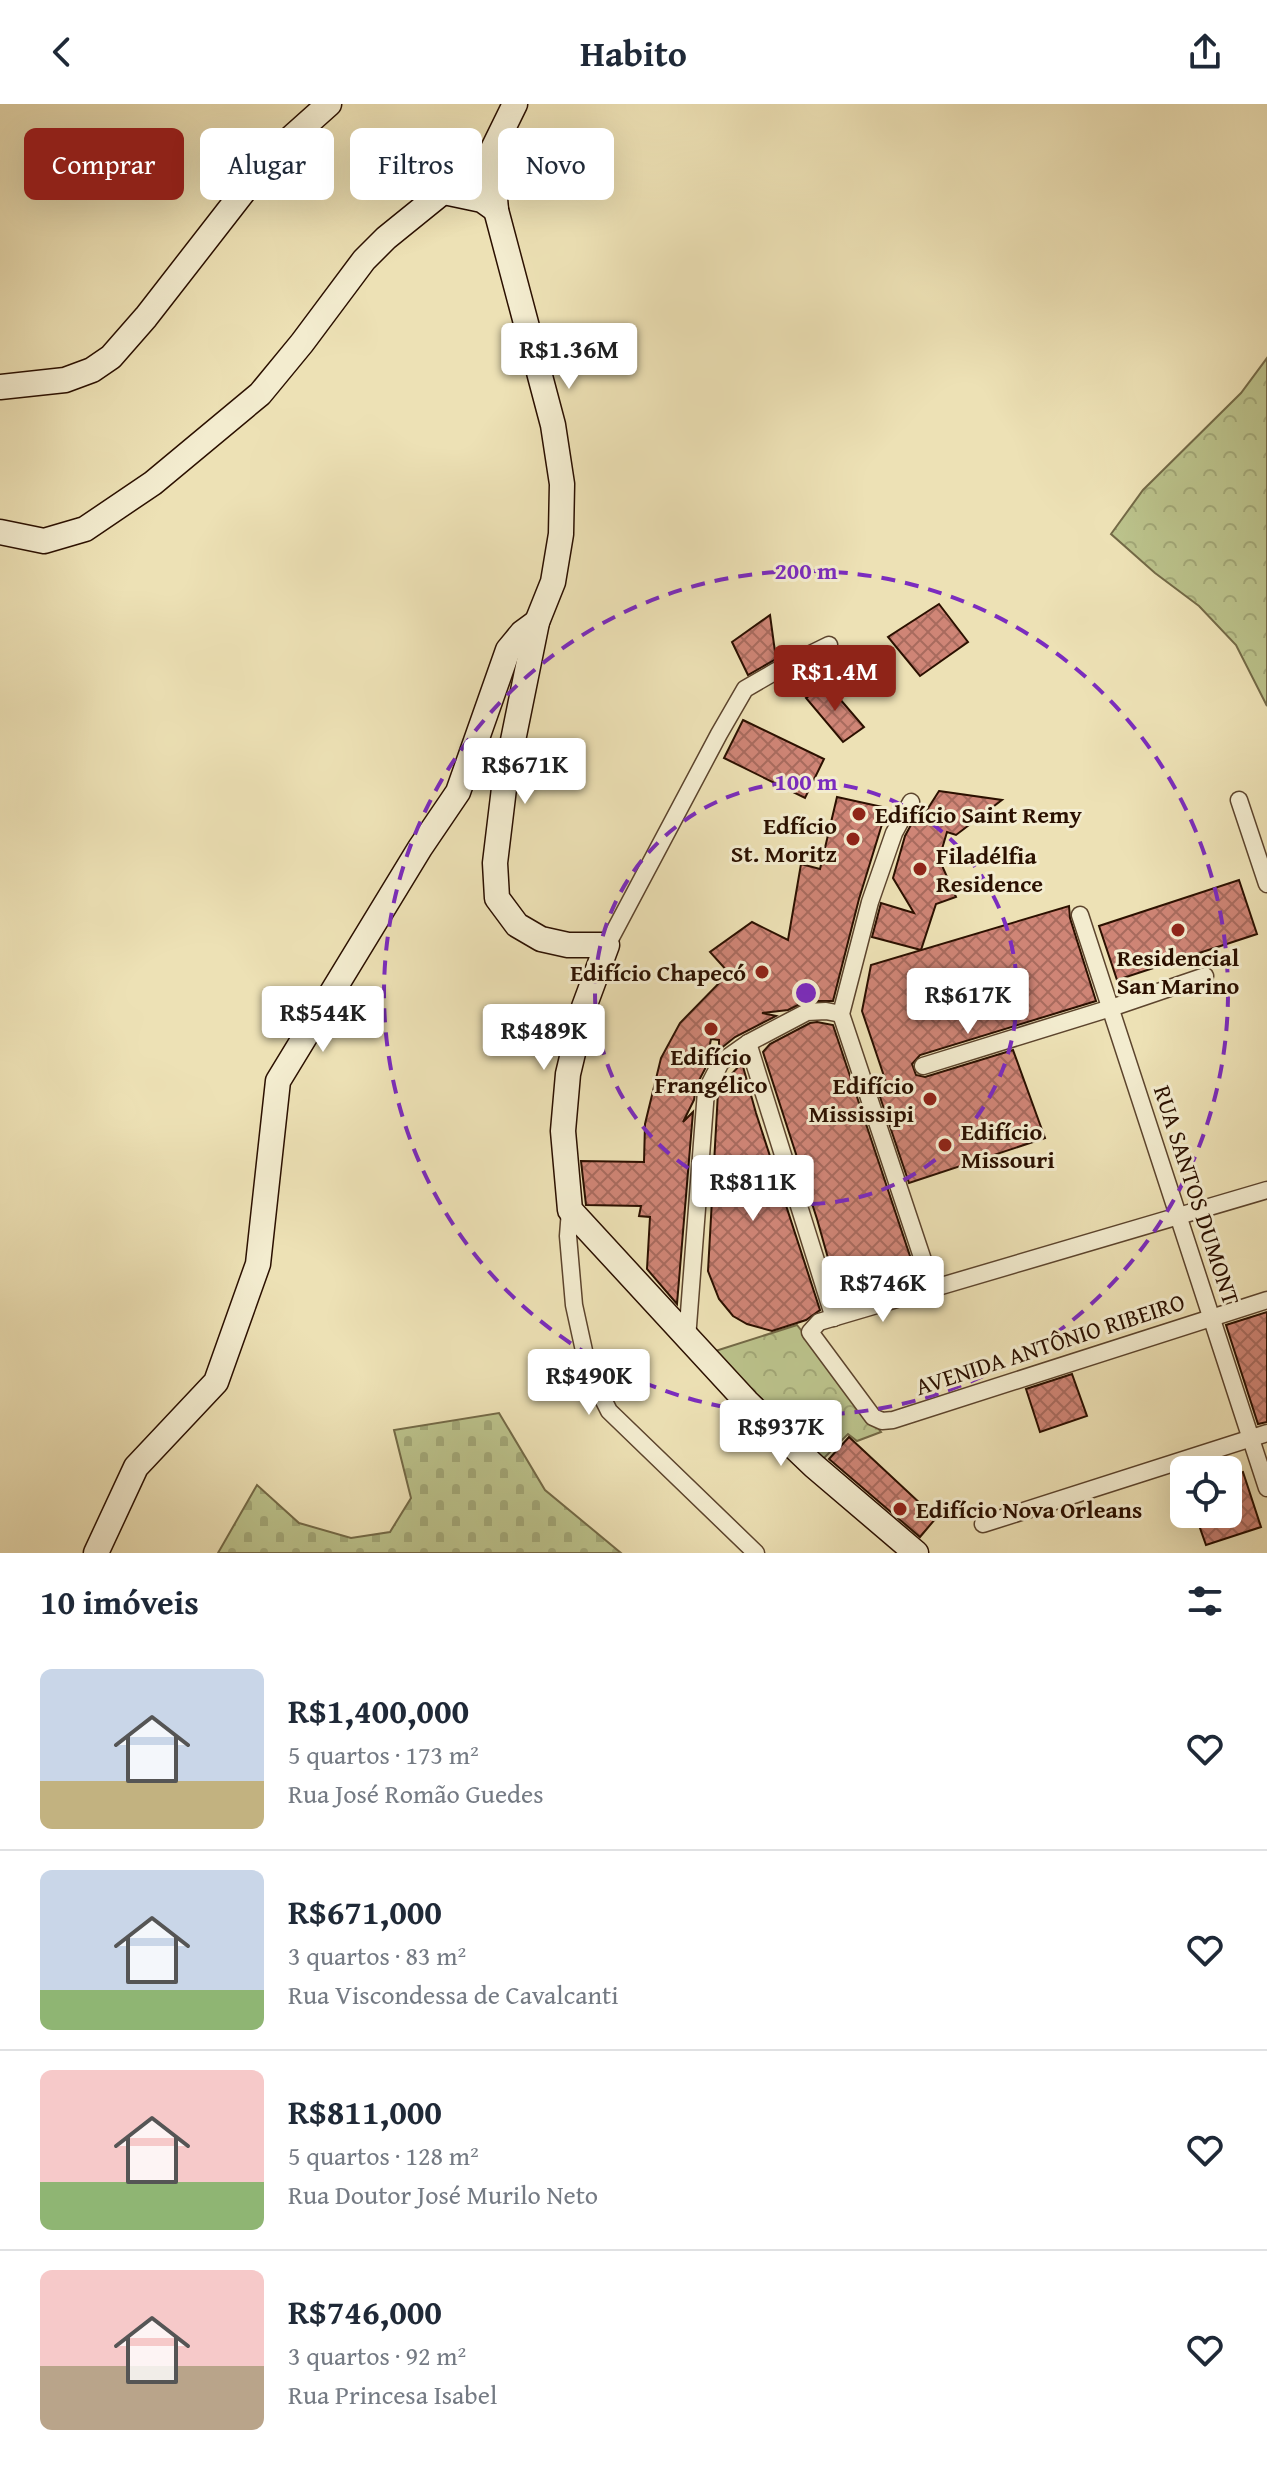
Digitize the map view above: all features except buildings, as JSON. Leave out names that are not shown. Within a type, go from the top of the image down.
[{"type":"street","points":[[0,387],[65,380],[92,370],[111,357],[272,155],[329,104]]},
{"type":"street","points":[[482,160],[491,153],[515,104]]},
{"type":"street","points":[[491,153],[496,210],[553,425],[562,484],[561,534],[553,582],[537,622],[498,827],[495,863],[497,898],[517,925],[541,939],[568,945],[607,945]]},
{"type":"street","points":[[0,532],[44,541],[85,529],[153,483],[260,394],[364,260],[434,200]]},
{"type":"street","points":[[482,200],[496,210]]},
{"type":"street","points":[[96,1553],[136,1467],[216,1382],[258,1264],[278,1081],[412,861],[458,792],[508,650],[522,633],[537,622]]},
{"type":"street","points":[[756,1553],[609,1411],[588,1369],[574,1305],[563,1131],[568,1074],[584,1007],[607,945],[693,783],[745,689],[829,645]]},
{"type":"street","points":[[1239,800],[1267,884]]},
{"type":"street","points":[[911,802],[894,833],[870,902],[841,1014],[932,1287]]},
{"type":"street","name":"RUA SANTOS DUMONT","points":[[1080,915],[1211,1317],[1259,1435],[1267,1488]]},
{"type":"street","points":[[923,1066],[1205,976]]},
{"type":"street","points":[[687,1339],[706,1091],[721,1062],[748,1043],[807,1012],[841,1014]]},
{"type":"street","points":[[748,1043],[834,1318],[1267,1190]]},
{"type":"street","points":[[570,1210],[747,1402],[814,1466],[916,1553]]},
{"type":"street","name":"AVENIDA ANTÔNIO RIBEIRO","points":[[834,1318],[819,1322],[810,1332],[873,1417],[882,1421],[1267,1300]]},
{"type":"street","points":[[983,1524],[1259,1435]]},
{"type":"green space","points":[[1267,358],[1267,706],[1236,645],[1199,606],[1111,534],[1143,490],[1241,393]]},
{"type":"green space","points":[[797,1325],[881,1432],[857,1441],[848,1434],[819,1463],[706,1354]]},
{"type":"green space","points":[[499,1413],[545,1490],[621,1553],[218,1553],[257,1485],[299,1523],[351,1538],[390,1532],[411,1498],[394,1430]]},
{"type":"place","name":"Edifício Saint Remy","points":[[859,814]]},
{"type":"place","name":"Edfício St. Moritz","points":[[853,839]]},
{"type":"place","name":"Filadélfia Residence","points":[[920,869]]},
{"type":"place","name":"Residencial San Marino","points":[[1178,930]]},
{"type":"place","name":"Edifício Chapecó","points":[[762,972]]},
{"type":"place","name":"Edifício Frangélico","points":[[711,1029]]},
{"type":"place","name":"Edifício Mississipi","points":[[930,1099]]},
{"type":"place","name":"Edifício Missouri","points":[[945,1145]]},
{"type":"place","name":"Edifício Nova Orleans","points":[[900,1509]]}]
